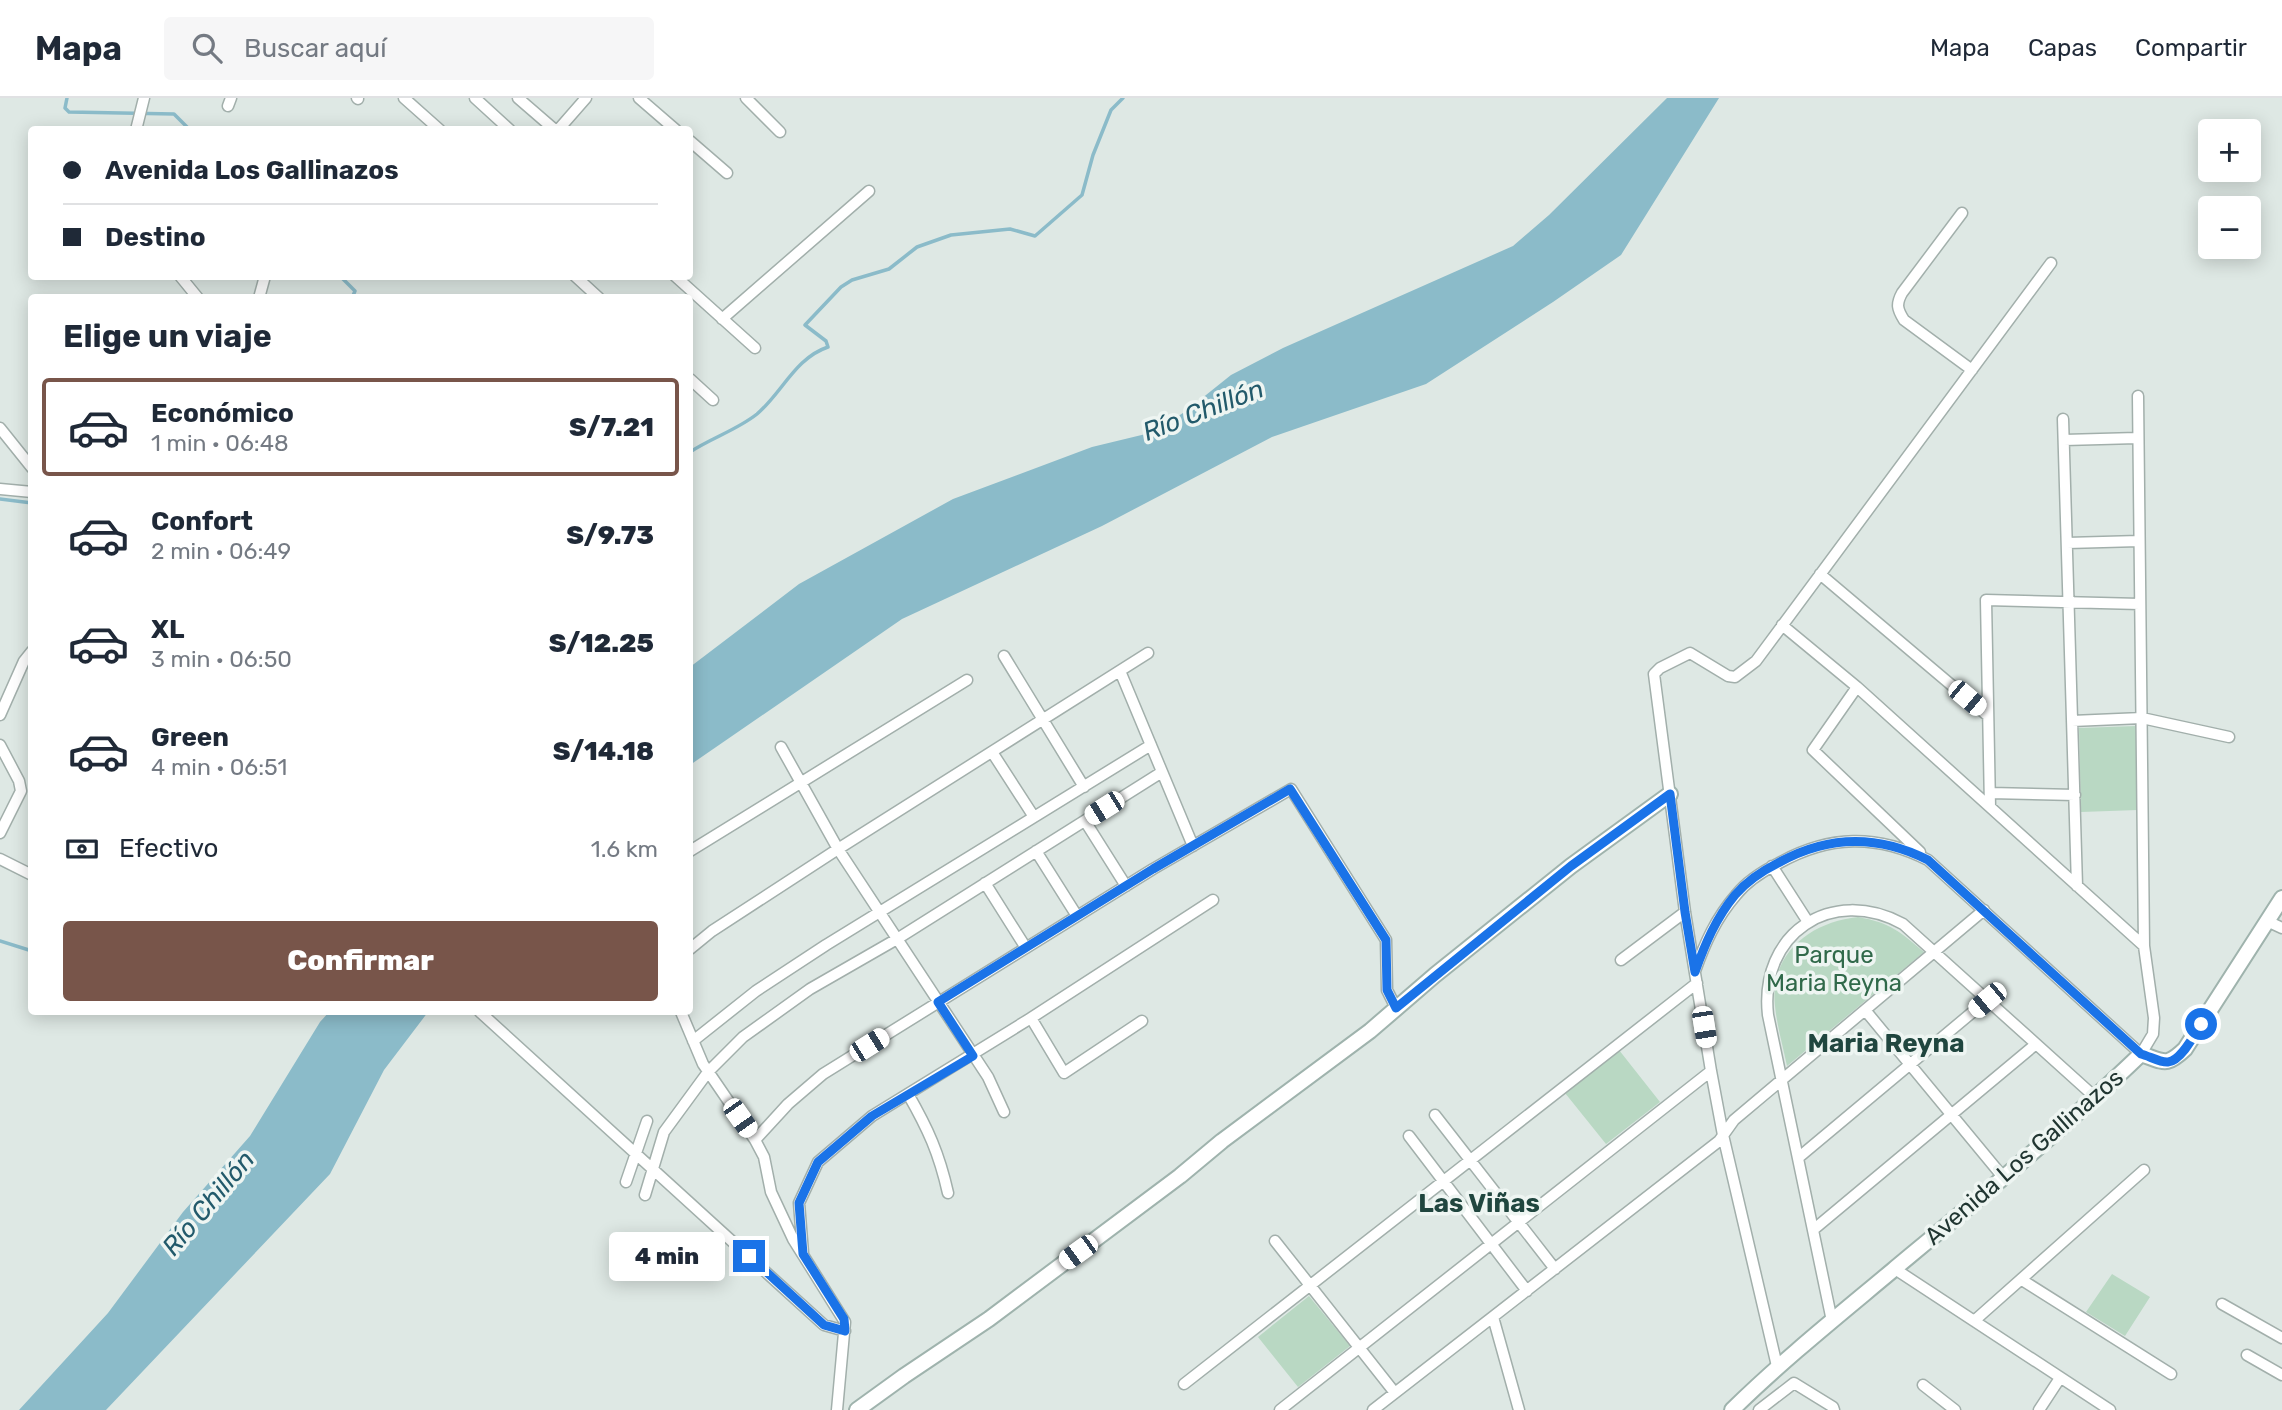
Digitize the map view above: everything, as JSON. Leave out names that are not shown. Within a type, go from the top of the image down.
[{"type":"street","points":[[136,126],[144,98]]},
{"type":"street","points":[[404,98],[436,126]]},
{"type":"street","points":[[475,98],[506,126]]},
{"type":"street","points":[[518,98],[551,126]]},
{"type":"street","points":[[560,126],[586,98]]},
{"type":"street","points":[[639,98],[671,126]]},
{"type":"street","points":[[746,98],[780,132]]},
{"type":"street","points":[[693,144],[727,173]]},
{"type":"street","points":[[723,319],[869,191]]},
{"type":"street","points":[[1962,213],[1902,293],[1897,301],[1897,309],[1904,320],[1972,370]]},
{"type":"street","points":[[1777,1366],[1723,1135],[1711,1071],[1685,912],[1654,674],[1660,668],[1690,653],[1728,676],[1735,677],[1756,661],[2051,264]]},
{"type":"street","points":[[183,280],[195,294]]},
{"type":"street","points":[[579,280],[594,294]]},
{"type":"street","points":[[679,280],[755,348]]},
{"type":"street","points":[[693,382],[713,400]]},
{"type":"street","points":[[1857,687],[1813,750],[1928,860],[2141,1054],[2153,1034],[2154,1018],[2144,946],[2138,396]]},
{"type":"street","points":[[2063,419],[2077,886]]},
{"type":"street","points":[[0,428],[28,463]]},
{"type":"street","points":[[2064,440],[2137,438]]},
{"type":"street","points":[[0,489],[28,492]]},
{"type":"street","points":[[2067,543],[2139,541]]},
{"type":"street","points":[[1820,574],[1988,716]]},
{"type":"street","points":[[1990,807],[1986,600],[2140,604]]},
{"type":"street","points":[[1782,625],[1857,687],[2144,946]]},
{"type":"street","points":[[693,947],[712,931],[838,849],[1148,653]]},
{"type":"street","points":[[0,715],[28,656]]},
{"type":"street","points":[[1004,656],[1084,787]]},
{"type":"street","points":[[1120,671],[1193,846]]},
{"type":"street","points":[[693,849],[967,680]]},
{"type":"street","points":[[2072,720],[2142,718],[2229,737]]},
{"type":"street","points":[[0,745],[19,781],[21,791],[0,833]]},
{"type":"street","points":[[693,1041],[756,991],[1151,745]]},
{"type":"street","points":[[781,747],[838,849],[988,1077],[1004,1112]]},
{"type":"street","points":[[992,752],[1034,817]]},
{"type":"street","points":[[645,1195],[664,1132],[708,1072],[743,1037],[810,989],[897,939],[1162,772]]},
{"type":"street","points":[[755,1140],[788,1104],[823,1074],[1126,886],[1290,789],[1386,940],[1387,990],[1396,1008]]},
{"type":"street","points":[[1990,793],[2074,795]]},
{"type":"street","points":[[857,1410],[989,1320],[1180,1177],[1222,1141],[1370,1031],[1571,866],[1670,794]]},
{"type":"street","points":[[1085,821],[1126,886]]},
{"type":"street","points":[[1184,1384],[1470,1160],[1696,977],[1707,939],[1736,894],[1752,878],[1814,846],[1859,841],[1906,849],[1928,860]]},
{"type":"street","points":[[1036,851],[1077,916]]},
{"type":"street","points":[[0,859],[28,873]]},
{"type":"street","points":[[1772,866],[1808,922]]},
{"type":"street","points":[[985,883],[1026,948]]},
{"type":"street","name":"Avenida Los Gallinazos","points":[[1732,1410],[1777,1366],[1896,1270],[2095,1098],[2141,1054],[2167,1062],[2173,1061],[2185,1049],[2282,898]]},
{"type":"street","points":[[803,1254],[799,1203],[818,1162],[872,1116],[973,1056],[1213,901]]},
{"type":"street","points":[[1832,1321],[1766,998],[1772,965],[1792,935],[1808,922],[1843,910],[1865,910],[1886,915],[1903,924],[2095,1098]]},
{"type":"street","points":[[1373,1410],[1719,1141],[1734,1120],[1984,910]]},
{"type":"street","points":[[1621,960],[1685,912]]},
{"type":"street","points":[[2267,921],[2282,928]]},
{"type":"street","points":[[1798,1158],[1987,1000]]},
{"type":"street","points":[[1865,1010],[2003,1177]]},
{"type":"street","points":[[493,1015],[654,1170],[824,1325],[845,1331]]},
{"type":"street","points":[[682,1015],[708,1072],[764,1157],[771,1192],[793,1239],[844,1319],[837,1410]]},
{"type":"street","points":[[1031,1018],[1065,1073],[1142,1021]]},
{"type":"street","points":[[1812,1230],[2036,1044]]},
{"type":"street","points":[[1280,1410],[1711,1071]]},
{"type":"street","points":[[908,1094],[933,1140],[948,1193]]},
{"type":"street","points":[[1435,1115],[1555,1269]]},
{"type":"street","points":[[625,1182],[647,1121]]},
{"type":"street","points":[[1409,1136],[1527,1291]]},
{"type":"street","points":[[1974,1321],[2144,1170]]},
{"type":"street","points":[[1275,1241],[1395,1393]]},
{"type":"street","points":[[1896,1270],[2109,1410]]},
{"type":"street","points":[[2022,1280],[2171,1374]]},
{"type":"street","points":[[2222,1304],[2282,1338]]},
{"type":"street","points":[[1493,1317],[1519,1410]]},
{"type":"street","points":[[2246,1354],[2282,1375]]},
{"type":"street","points":[[2039,1410],[2060,1378]]},
{"type":"street","points":[[1759,1410],[1794,1383],[1834,1410]]},
{"type":"street","points":[[1923,1385],[1955,1410]]},
{"type":"green space","points":[[2136,726],[2138,810],[2081,812],[2079,728]]},
{"type":"green space","name":"Parque Maria Reyna","points":[[1858,917],[1894,929],[1924,952],[1787,1066],[1775,1006],[1775,987],[1786,956],[1809,934],[1840,920]]},
{"type":"green space","points":[[1619,1050],[1660,1102],[1606,1144],[1565,1093]]},
{"type":"green space","points":[[2112,1274],[2150,1297],[2125,1336],[2086,1312]]},
{"type":"green space","points":[[1309,1296],[1350,1346],[1298,1387],[1258,1337]]},
{"type":"water","name":"Río Chillón","points":[[1667,98],[1719,98],[1621,255],[1553,302],[1426,384],[1272,437],[1102,526],[902,619],[693,763],[693,665],[799,584],[953,499],[1092,447],[1154,432],[1186,411],[1231,375],[1283,348],[1513,246],[1549,215]]},
{"type":"water","name":"Río Chillón","points":[[326,1015],[426,1015],[384,1070],[330,1174],[106,1410],[19,1410],[108,1313],[183,1212],[250,1136]]},
{"type":"waterway","points":[[67,98],[65,108],[69,112],[174,114],[186,126]]},
{"type":"waterway","points":[[693,450],[757,414],[806,359],[828,347],[826,341],[805,325],[841,287],[852,280],[889,269],[917,247],[951,235],[1010,229],[1035,236],[1082,195],[1093,155],[1111,110],[1123,98]]},
{"type":"waterway","points":[[344,280],[355,291],[354,294]]},
{"type":"waterway","points":[[0,499],[28,502]]},
{"type":"waterway","points":[[0,941],[28,950]]},
{"type":"district","name":"Maria Reyna","points":[[1886,1043]]},
{"type":"district","name":"Las Viñas","points":[[1479,1203]]},
{"type":"route","points":[[749,1256],[824,1325],[845,1331],[844,1319],[803,1254],[799,1203],[818,1162],[872,1116],[973,1056],[938,1002],[1153,869],[1290,789],[1386,940],[1387,990],[1396,1008],[1571,866],[1670,794],[1695,972],[1707,939],[1721,915],[1752,878],[1814,846],[1834,842],[1883,843],[1906,849],[1928,860],[2141,1054],[2167,1062],[2173,1061],[2185,1049],[2201,1024]]}]
